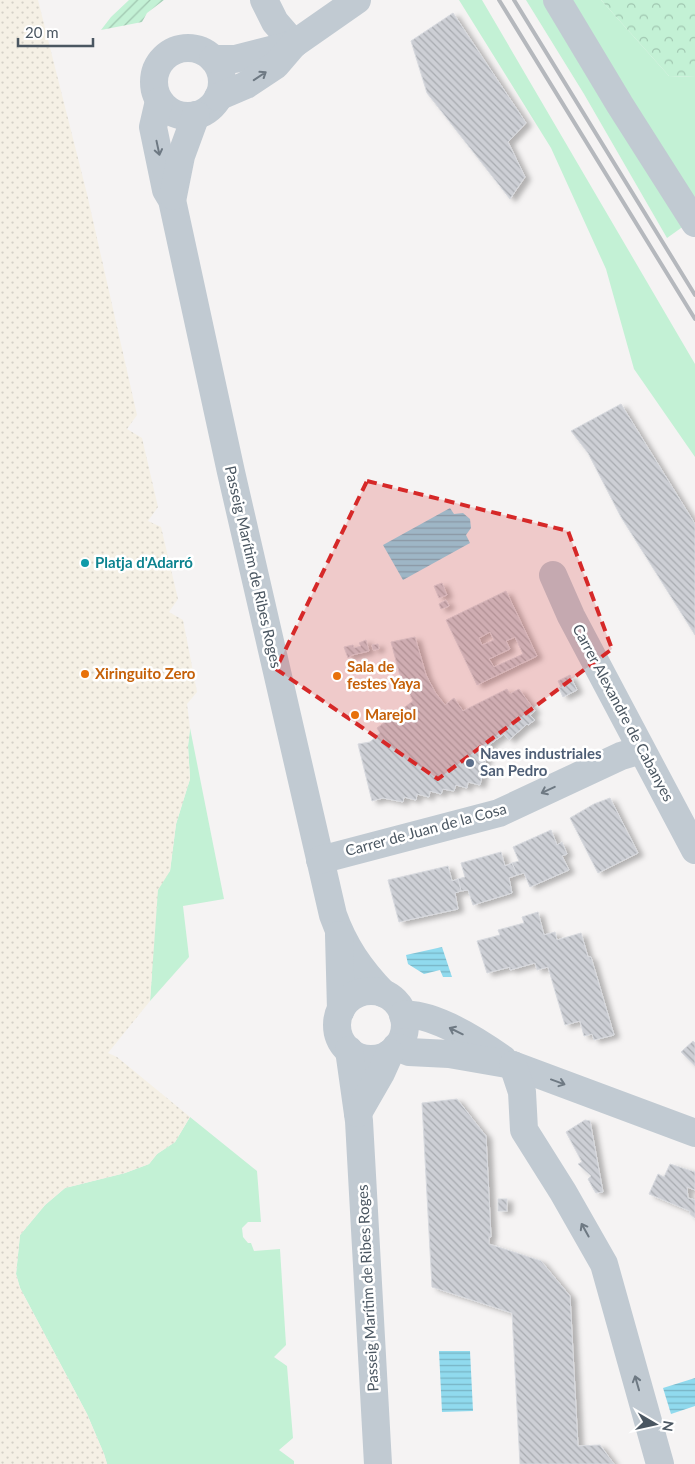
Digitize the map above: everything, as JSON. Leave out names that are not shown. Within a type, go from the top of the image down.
[{"type":"street","points":[[264,0],[276,22],[294,44]]},
{"type":"street","points":[[218,98],[246,85],[276,65],[294,44],[357,0]]},
{"type":"street","points":[[557,0],[620,106],[695,223]]},
{"type":"street","points":[[214,59],[235,59],[294,44]]},
{"type":"street","points":[[190,47],[201,50],[214,59],[219,68],[222,78],[218,98],[210,108],[196,115],[188,116],[166,109],[159,101],[155,90],[153,79],[157,67],[166,55],[176,49],[190,47]]},
{"type":"street","name":"Passeig Marítim de Ribes Roges","points":[[159,101],[153,127],[166,190],[172,200],[236,492],[333,915],[339,933],[361,970],[382,993],[396,1002],[403,1015]]},
{"type":"street","name":"Passeig Marítim de Ribes Roges","points":[[172,200],[181,156],[196,115]]},
{"type":"street","name":"Carrer Alexandre de Cabanyes","points":[[553,575],[641,750],[695,850]]},
{"type":"street","name":"Carrer de Juan de la Cosa","points":[[320,860],[499,813],[621,756],[641,750]]},
{"type":"street","name":"Passeig Marítim de Ribes Roges","points":[[339,933],[341,1010],[338,1031],[342,1042],[348,1050],[358,1113],[378,1464]]},
{"type":"street","points":[[341,1010],[348,1000],[359,994],[370,991],[382,993]]},
{"type":"street","points":[[358,1113],[404,1033],[403,1015],[414,1014],[441,1023],[477,1041],[513,1065],[522,1092],[524,1130],[564,1192],[604,1264],[660,1464]]},
{"type":"street","points":[[348,1050],[358,1056],[369,1059],[380,1058],[393,1050],[449,1054],[513,1065],[695,1133]]},
{"type":"highlighted area","points":[[367,481],[568,531],[612,649],[438,779],[276,669]]},
{"type":"green space","points":[[129,0],[164,0],[147,13],[142,22],[101,30],[111,17]]},
{"type":"green space","points":[[459,0],[482,0],[695,364],[695,457],[634,369],[606,269],[551,148]]},
{"type":"green space","points":[[526,0],[601,0],[669,76],[695,77],[695,218],[667,238],[584,94]]},
{"type":"green space","points":[[601,0],[695,0],[695,77],[669,76]]},
{"type":"green space","points":[[190,728],[224,899],[183,906],[189,957],[150,1001],[152,972],[98,933],[170,871],[176,824],[190,779],[188,746]]},
{"type":"green space","points":[[190,1117],[257,1171],[261,1222],[248,1222],[242,1228],[243,1237],[248,1243],[251,1243],[254,1251],[280,1249],[286,1345],[274,1357],[287,1366],[293,1438],[279,1450],[294,1461],[294,1464],[107,1464],[87,1414],[20,1288],[16,1274],[20,1235],[45,1205],[65,1188],[125,1173],[149,1164],[157,1154],[175,1142]]},
{"type":"sand","name":"Platja d'Adarró","points":[[0,0],[38,0],[87,194],[137,415],[127,429],[142,438],[158,507],[148,521],[161,527],[178,599],[169,612],[183,620],[197,692],[187,704],[190,728],[188,746],[190,779],[176,824],[170,871],[158,890],[150,1001],[108,1053],[117,1057],[190,1117],[175,1142],[157,1154],[149,1164],[125,1173],[65,1188],[45,1205],[20,1235],[16,1274],[20,1288],[87,1414],[107,1464],[0,1464]]},
{"type":"water","points":[[450,508],[454,514],[463,513],[470,519],[471,528],[466,535],[470,543],[403,580],[383,545]]},
{"type":"water","points":[[442,947],[452,977],[443,977],[440,970],[424,974],[408,964],[406,955]]},
{"type":"water","points":[[439,1351],[470,1351],[473,1411],[442,1412]]},
{"type":"water","points":[[695,1378],[695,1406],[671,1414],[663,1388]]},
{"type":"building","points":[[453,13],[526,123],[508,142],[525,177],[510,199],[427,93],[411,41]]},
{"type":"building","points":[[621,404],[695,524],[695,635],[621,517],[588,453],[571,431]]},
{"type":"building","points":[[442,583],[447,595],[439,598],[434,586]]},
{"type":"building","points":[[506,591],[537,656],[477,685],[446,620]],"holes":[[[490,632],[494,640],[482,645],[479,638]],[[515,637],[523,654],[494,667],[489,659],[510,649],[506,641]]]},
{"type":"building","points":[[446,600],[449,606],[441,609],[439,604]]},
{"type":"building","points":[[415,637],[426,675],[445,705],[454,698],[463,711],[507,689],[510,694],[519,689],[535,711],[530,715],[535,720],[527,724],[509,740],[504,734],[489,745],[480,785],[468,782],[467,788],[456,785],[454,791],[443,789],[441,794],[430,791],[429,797],[417,794],[416,800],[404,797],[403,802],[383,798],[372,801],[358,744],[370,742],[380,733],[377,728],[413,701],[399,672],[391,642]]},
{"type":"building","points":[[366,640],[369,651],[352,655],[348,658],[344,647],[353,645],[354,648],[361,646],[359,643]]},
{"type":"building","points":[[378,644],[379,649],[373,650],[372,645]]},
{"type":"building","points":[[570,675],[577,690],[563,697],[558,681]]},
{"type":"building","points":[[610,798],[638,853],[598,873],[570,818],[594,804]]},
{"type":"building","points":[[551,830],[557,845],[562,842],[567,854],[562,856],[569,870],[530,887],[524,873],[517,875],[512,863],[519,861],[513,847]]},
{"type":"building","points":[[501,852],[505,866],[512,863],[517,875],[509,878],[512,893],[473,905],[468,890],[461,891],[458,879],[465,877],[461,863]]},
{"type":"building","points":[[448,866],[452,881],[458,879],[461,891],[455,893],[458,909],[399,922],[388,880]]},
{"type":"building","points":[[538,912],[544,935],[555,932],[557,940],[581,933],[588,957],[591,957],[614,1035],[594,1040],[592,1034],[584,1036],[580,1021],[565,1025],[548,967],[537,970],[535,963],[510,970],[510,967],[487,973],[477,941],[500,935],[498,930],[524,923],[522,917]]},
{"type":"building","points":[[693,1041],[695,1043],[695,1066],[681,1052]]},
{"type":"building","points":[[457,1099],[486,1136],[491,1237],[489,1237],[489,1244],[541,1261],[570,1296],[578,1446],[600,1445],[614,1464],[520,1464],[512,1313],[432,1287],[422,1103]]},
{"type":"building","points":[[585,1120],[590,1121],[603,1192],[596,1193],[594,1190],[588,1179],[591,1176],[578,1164],[582,1162],[566,1132]]},
{"type":"building","points":[[670,1164],[695,1172],[695,1190],[687,1187],[688,1198],[695,1200],[695,1218],[690,1214],[690,1211],[649,1194],[658,1174],[664,1177]]},
{"type":"building","points":[[498,1199],[507,1199],[507,1211],[498,1211]]},
{"type":"railway","points":[[499,0],[695,319]]},
{"type":"railway","points":[[514,0],[695,295]]},
{"type":"place","name":"Platja d'Adarró","points":[[85,563]]},
{"type":"place","name":"Xiringuito Zero","points":[[85,674]]},
{"type":"place","name":"Sala de festes Yaya","points":[[337,676]]},
{"type":"place","name":"Marejol","points":[[355,715]]},
{"type":"place","name":"Naves industriales San Pedro","points":[[470,763]]}]
